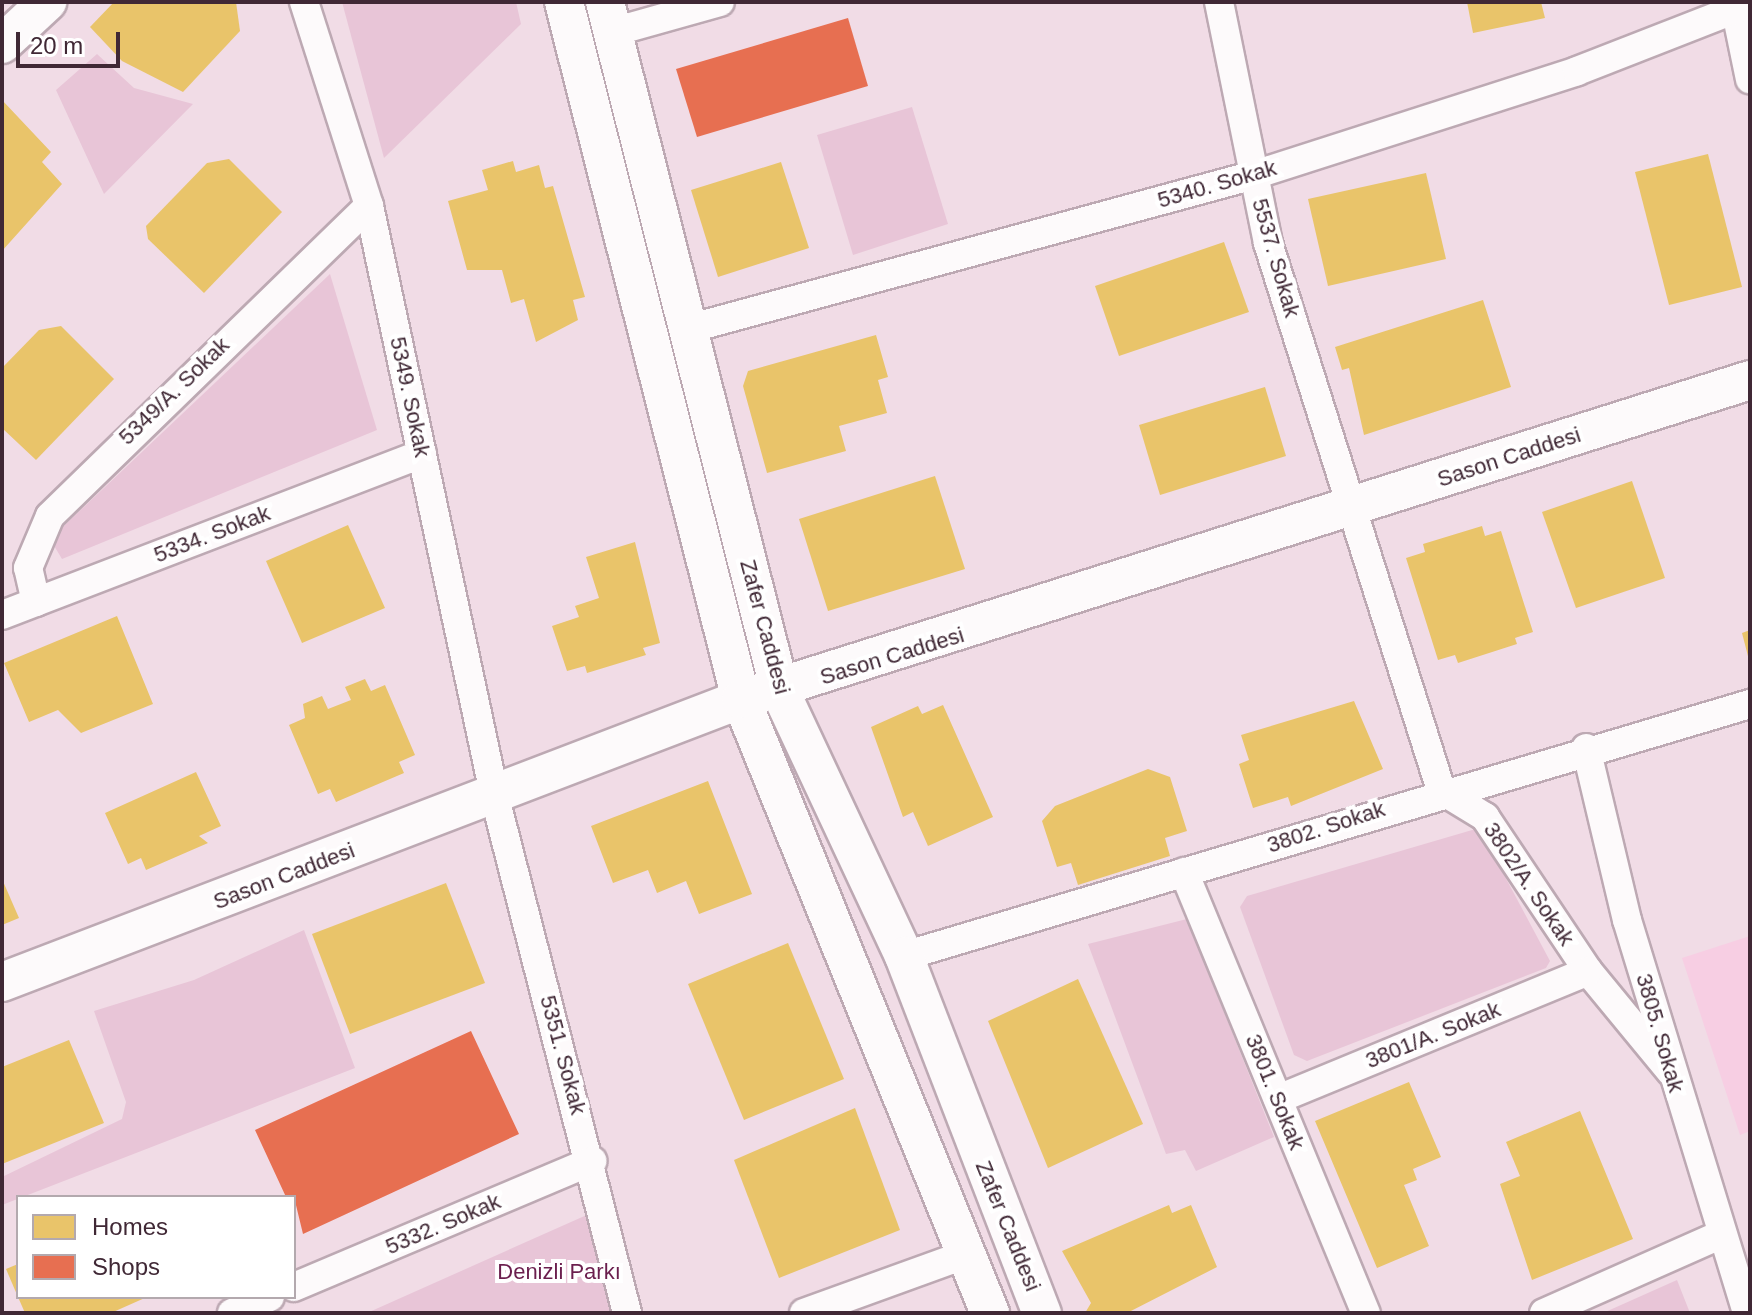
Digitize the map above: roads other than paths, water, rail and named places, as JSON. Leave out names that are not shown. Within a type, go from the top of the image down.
[{"type":"main road","points":[[2,44],[47,2]]},
{"type":"main road","points":[[564,2],[741,699],[990,1313]]},
{"type":"main road","name":"Zafer Caddesi","points":[[609,17],[780,691],[904,956],[1042,1313]]},
{"type":"main road","name":"Sason Caddesi","points":[[2,982],[495,798],[741,699],[780,691],[1750,380]]},
{"type":"street","name":"5349. Sokak","points":[[304,2],[369,206],[495,798]]},
{"type":"street","points":[[609,17],[720,2]]},
{"type":"street","name":"5537. Sokak","points":[[1219,2],[1268,243],[1356,507]]},
{"type":"street","points":[[1735,6],[1750,79]]},
{"type":"street","name":"5340. Sokak","points":[[688,329],[1254,175],[1577,71],[1735,6]]},
{"type":"street","name":"5349/A. Sokak","points":[[36,602],[28,568],[50,516],[369,206]]},
{"type":"street","name":"5334. Sokak","points":[[2,615],[422,454]]},
{"type":"street","points":[[1356,507],[1390,645],[1441,790]]},
{"type":"street","name":"3802. Sokak","points":[[904,956],[1184,872],[1441,790],[1750,704]]},
{"type":"street","name":"3805. Sokak","points":[[1586,748],[1671,1072],[1718,1236],[1747,1313]]},
{"type":"street","name":"3802/A. Sokak","points":[[1441,790],[1485,817],[1588,971],[1671,1072]]},
{"type":"street","name":"5351. Sokak","points":[[495,798],[592,1161],[627,1313]]},
{"type":"street","name":"3801. Sokak","points":[[1184,872],[1366,1313]]},
{"type":"street","name":"3801/A. Sokak","points":[[1278,1099],[1588,971]]},
{"type":"street","name":"5332. Sokak","points":[[296,1286],[592,1161]]},
{"type":"street","points":[[1544,1313],[1718,1236]]},
{"type":"street","points":[[804,1313],[964,1255]]},
{"type":"street","points":[[232,1313],[265,1299]]},
{"type":"park label","name":"Denizli Parkı","points":[[559,1272]]}]
